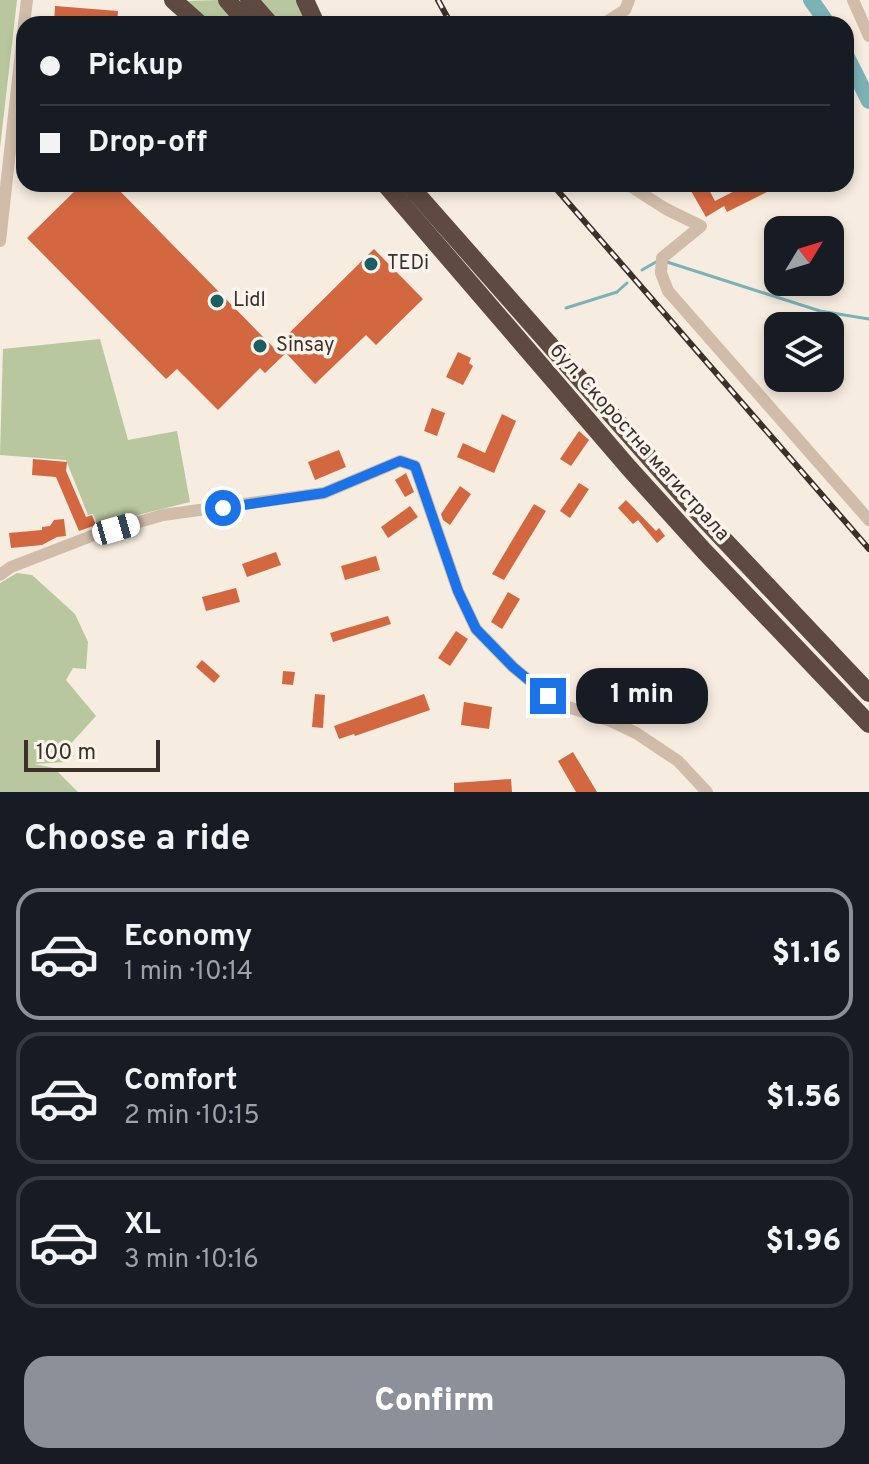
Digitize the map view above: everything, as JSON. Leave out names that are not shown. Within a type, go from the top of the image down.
[{"type":"highway","points":[[173,0],[191,16]]},
{"type":"highway","points":[[227,0],[248,12]]},
{"type":"highway","name":"бул. Скоростна магистрала","points":[[392,192],[629,468],[869,724]]},
{"type":"highway","name":"бул. Скоростна магистрала","points":[[416,192],[691,505],[869,693]]},
{"type":"street","points":[[616,16],[625,10],[629,0]]},
{"type":"street","points":[[853,0],[869,36]]},
{"type":"street","points":[[0,241],[16,96]]},
{"type":"street","points":[[639,192],[701,226],[661,262],[662,279],[668,291],[869,520]]},
{"type":"street","points":[[0,575],[6,567],[94,535],[163,515],[324,493],[400,461],[415,466],[458,591],[476,629],[513,667],[548,696],[565,706],[636,733],[678,761],[707,792]]},
{"type":"green space","points":[[0,0],[17,0],[0,148]]},
{"type":"green space","points":[[218,0],[232,16],[203,16],[185,1]]},
{"type":"green space","points":[[258,0],[298,0],[305,16],[271,16]]},
{"type":"green space","points":[[100,339],[128,440],[177,431],[190,502],[98,525],[93,514],[88,515],[66,460],[0,455],[3,349]]},
{"type":"green space","points":[[17,573],[32,575],[75,614],[88,642],[86,669],[73,668],[66,680],[96,716],[66,749],[74,756],[66,762],[34,764],[54,768],[78,792],[0,792],[0,583]]},
{"type":"building","points":[[55,6],[118,11],[118,16],[54,16]]},
{"type":"building","points":[[74,192],[121,192],[274,348],[374,249],[423,299],[376,345],[366,335],[315,384],[286,353],[265,373],[260,368],[218,410],[177,369],[166,379],[27,238]]},
{"type":"building","points":[[692,192],[710,192],[715,201],[732,192],[767,192],[727,212],[724,206],[706,217]]},
{"type":"building","points":[[458,352],[471,358],[469,363],[473,366],[463,385],[446,377]]},
{"type":"building","points":[[432,408],[445,413],[437,436],[424,431]]},
{"type":"building","points":[[502,414],[516,421],[494,473],[457,457],[463,443],[485,453]]},
{"type":"building","points":[[579,431],[589,440],[571,466],[560,459]]},
{"type":"building","points":[[339,450],[346,467],[315,480],[308,462]]},
{"type":"building","points":[[33,459],[67,462],[66,471],[86,517],[92,515],[96,525],[79,531],[56,477],[32,475]]},
{"type":"building","points":[[406,473],[414,492],[405,497],[395,480]]},
{"type":"building","points":[[579,483],[589,489],[570,518],[560,511]]},
{"type":"building","points":[[460,486],[471,494],[450,525],[441,514]]},
{"type":"building","points":[[626,500],[656,531],[659,528],[665,536],[657,543],[638,520],[633,524],[618,508]]},
{"type":"building","points":[[534,504],[546,511],[504,580],[492,574]]},
{"type":"building","points":[[410,506],[418,517],[388,538],[381,527]]},
{"type":"building","points":[[64,519],[66,536],[42,545],[11,548],[9,533],[42,530],[54,520]]},
{"type":"building","points":[[276,552],[281,565],[247,577],[242,564]]},
{"type":"building","points":[[376,556],[380,570],[345,580],[341,566]]},
{"type":"building","points":[[236,588],[240,602],[206,611],[202,597]]},
{"type":"building","points":[[508,592],[520,599],[502,629],[491,622]]},
{"type":"building","points":[[388,616],[391,624],[333,642],[330,633]]},
{"type":"building","points":[[456,631],[468,639],[450,666],[438,658]]},
{"type":"building","points":[[202,660],[220,676],[214,683],[196,667]]},
{"type":"building","points":[[283,671],[295,672],[293,685],[282,684]]},
{"type":"building","points":[[315,694],[325,695],[323,728],[312,727]]},
{"type":"building","points":[[424,694],[430,710],[339,739],[334,726]]},
{"type":"building","points":[[464,702],[492,707],[489,729],[461,725]]},
{"type":"building","points":[[573,752],[597,792],[576,792],[558,761]]},
{"type":"building","points":[[511,779],[512,792],[454,792],[454,783]]},
{"type":"waterway","points":[[811,0],[822,16]]},
{"type":"waterway","points":[[854,71],[869,101]]},
{"type":"waterway","points":[[642,270],[656,262]]},
{"type":"waterway","points":[[667,262],[820,311],[869,319]]},
{"type":"waterway","points":[[566,308],[617,292],[627,283]]},
{"type":"railway","points":[[438,0],[447,16]]},
{"type":"railway","points":[[559,192],[869,549]]},
{"type":"place","name":"TEDi","points":[[371,264]]},
{"type":"place","name":"Lidl","points":[[217,301]]},
{"type":"place","name":"Sinsay","points":[[260,346]]},
{"type":"route","points":[[223,508],[324,493],[400,461],[415,466],[458,591],[476,629],[500,655],[548,696]]}]
